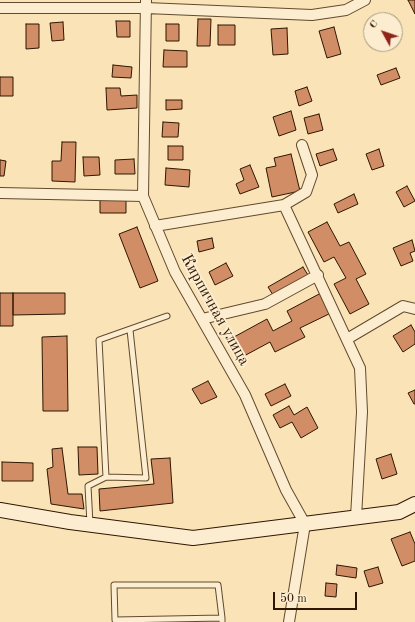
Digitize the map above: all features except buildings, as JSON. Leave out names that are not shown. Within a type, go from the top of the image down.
[{"type":"street","points":[[0,8],[146,4],[312,15],[346,10],[365,0]]},
{"type":"street","name":"Кирпичная улица","points":[[146,4],[143,196],[175,272],[245,395],[286,490],[305,524]]},
{"type":"street","points":[[155,226],[284,205],[306,192],[312,175],[302,145]]},
{"type":"street","points":[[0,193],[143,196]]},
{"type":"street","points":[[284,205],[318,275],[360,368],[362,412],[356,517]]},
{"type":"street","points":[[202,319],[265,304],[318,275]]},
{"type":"street","points":[[347,339],[403,306],[415,310]]},
{"type":"street","points":[[0,510],[90,525],[193,538],[399,512],[415,504]]},
{"type":"street","points":[[289,622],[305,524]]},
{"type":"lane","points":[[106,477],[99,340],[167,316]]},
{"type":"lane","points":[[90,525],[88,486],[106,477],[146,478],[130,330]]},
{"type":"lane","points":[[218,584],[222,620],[115,621],[114,585],[218,584]]}]
